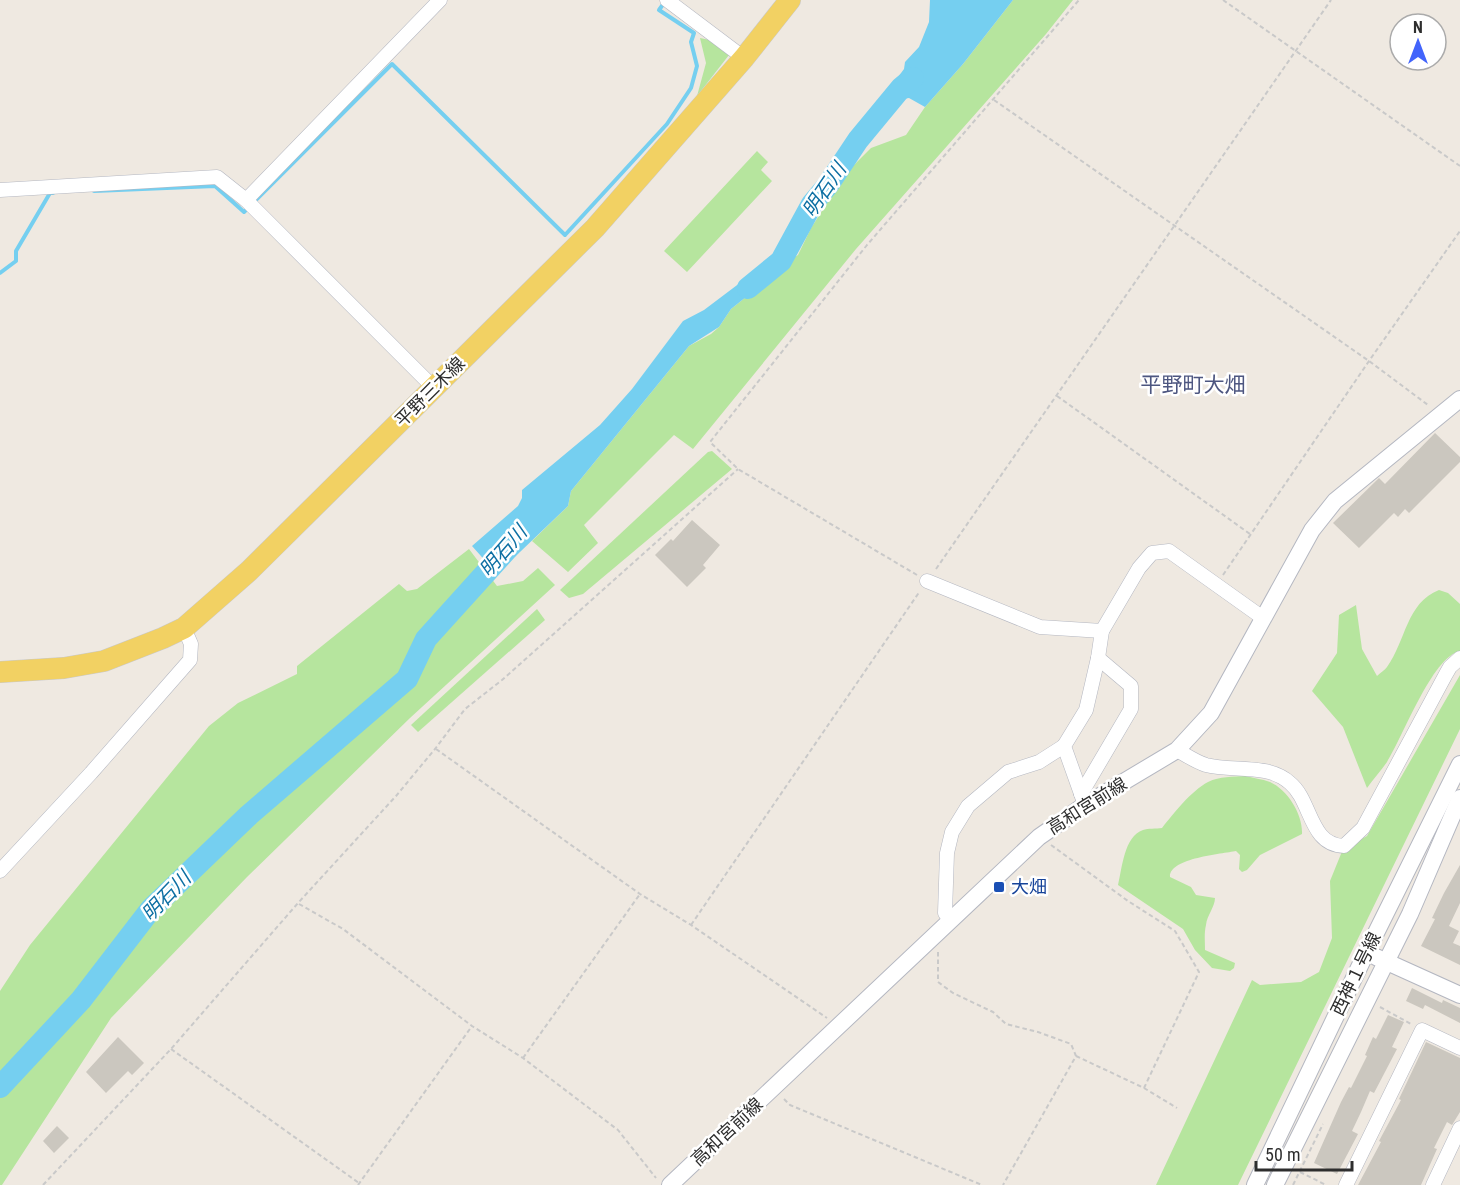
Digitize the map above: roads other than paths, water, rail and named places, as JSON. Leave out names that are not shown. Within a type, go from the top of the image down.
[{"type":"main road","name":"平野三木線","points":[[0,672],[64,668],[104,661],[184,628],[249,571],[596,228],[744,58],[790,0]]},
{"type":"street","points":[[246,200],[440,0]]},
{"type":"street","points":[[667,0],[744,58]]},
{"type":"street","points":[[0,190],[217,177],[246,200],[434,388]]},
{"type":"street","name":"高和宮前線","points":[[670,1185],[1039,837],[1083,800],[1177,750],[1211,713],[1312,530],[1335,501],[1460,399]]},
{"type":"street","points":[[950,920],[945,913],[947,853],[952,832],[968,806],[1008,772],[1039,762],[1064,746],[1086,710],[1102,631],[1139,568],[1152,553],[1169,552],[1263,618]]},
{"type":"street","points":[[927,581],[1040,627],[1102,631]]},
{"type":"street","points":[[0,871],[190,660],[191,644],[184,628]]},
{"type":"street","points":[[1083,800],[1131,709],[1131,686],[1098,658]]},
{"type":"street","points":[[1177,750],[1205,765],[1278,774],[1292,784],[1316,830],[1328,843],[1344,846],[1363,828],[1446,674],[1460,658]]},
{"type":"street","points":[[1064,746],[1083,800]]},
{"type":"street","name":"西神１号線","points":[[1255,1185],[1460,764]]},
{"type":"street","name":"西神１号線","points":[[1275,1185],[1410,914],[1460,798]]},
{"type":"street","points":[[1366,953],[1460,994]]},
{"type":"street","points":[[1347,1185],[1422,1030],[1460,1048]]},
{"type":"street","points":[[1433,1185],[1460,1128]]},
{"type":"water","points":[[930,0],[1013,0],[963,64],[925,107],[909,98],[897,100],[888,96],[887,92],[904,69],[905,62],[919,47],[929,22]]},
{"type":"water","points":[[765,264],[772,272],[756,289],[731,309],[719,327],[689,346],[571,491],[568,506],[497,574],[472,546],[518,506],[522,498],[522,490],[600,425],[632,389],[683,321],[704,310]]},
{"type":"waterway","points":[[94,191],[215,186],[244,212],[392,64],[565,235],[667,124],[691,88],[697,66],[691,42],[694,33],[659,10],[664,3]]},
{"type":"waterway","name":"明石川","points":[[748,288],[781,261],[812,204],[828,185],[858,140],[901,88],[913,78]]},
{"type":"waterway","points":[[0,273],[16,261],[16,251],[50,193],[53,193]]},
{"type":"waterway","name":"明石川","points":[[0,1087],[81,1000],[151,909],[249,815],[407,679],[426,639],[510,546]]},
{"type":"place","name":"大畑","points":[[999,887]]},
{"type":"district","name":"平野町大畑","points":[[1193,385]]}]
